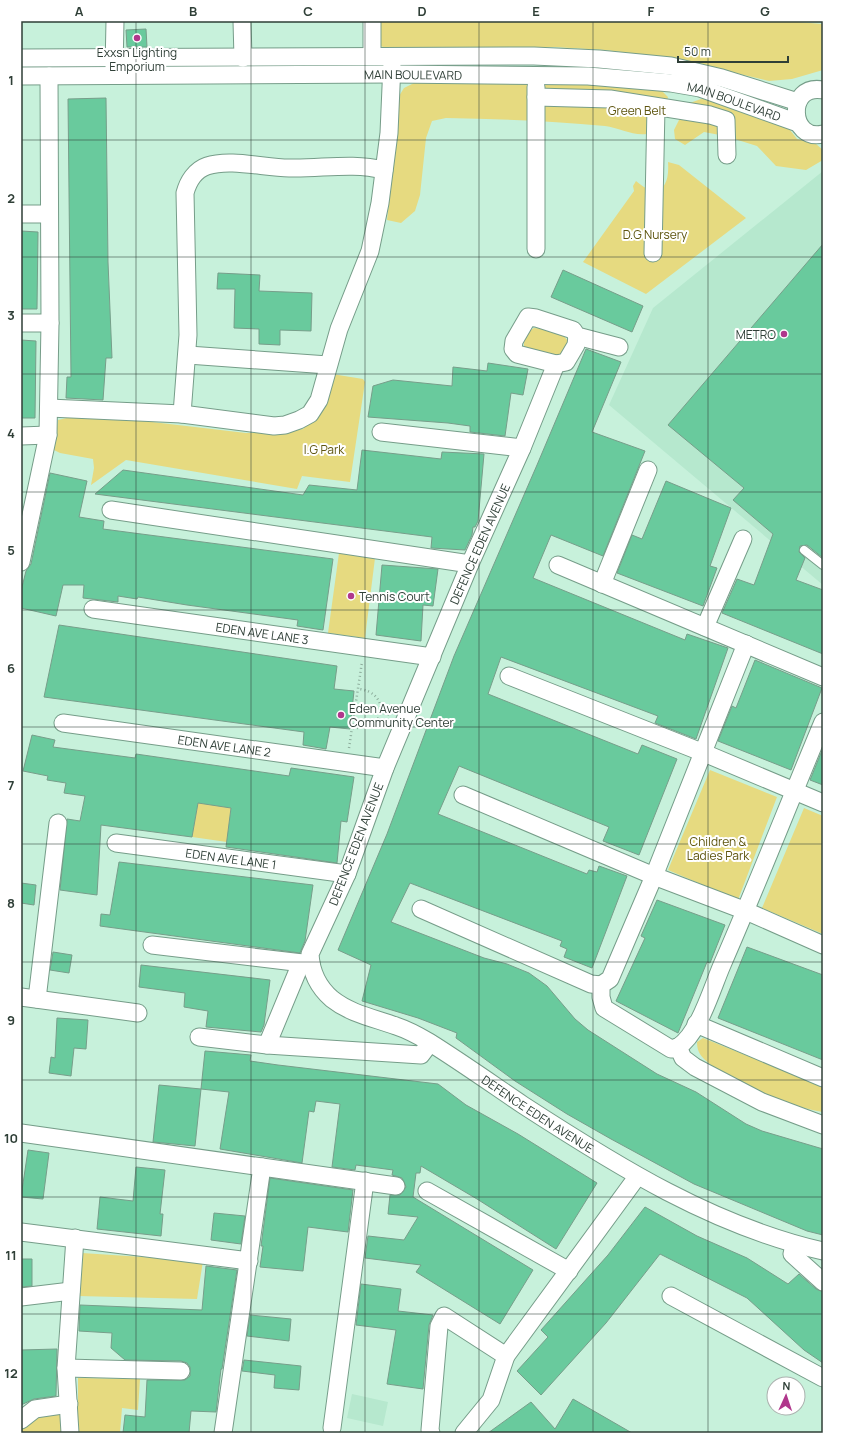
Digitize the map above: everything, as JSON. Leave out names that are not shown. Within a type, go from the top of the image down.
[{"type":"street","points":[[114,75],[115,21]]},
{"type":"street","points":[[242,21],[243,58]]},
{"type":"street","points":[[372,21],[372,56]]},
{"type":"street","name":"MAIN BOULEVARD","points":[[21,58],[243,58],[372,56],[534,56],[599,58],[798,102]]},
{"type":"street","points":[[49,408],[182,414],[274,426],[285,425],[300,420],[310,414],[319,400],[339,329],[370,251],[380,203],[389,133],[392,56]]},
{"type":"street","points":[[536,249],[537,74]]},
{"type":"street","name":"MAIN BOULEVARD","points":[[21,76],[537,74],[688,77],[700,88],[798,122],[811,134],[823,134]]},
{"type":"street","points":[[21,562],[23,545],[48,435],[50,323],[49,76]]},
{"type":"street","points":[[680,110],[688,77]]},
{"type":"street","points":[[798,122],[796,116],[798,102],[807,92],[813,90],[823,90]]},
{"type":"street","points":[[536,96],[610,99],[710,115],[726,120],[727,156]]},
{"type":"street","points":[[653,253],[656,106]]},
{"type":"street","points":[[182,414],[184,380],[188,355],[188,273],[185,193],[188,182],[195,174],[206,167],[220,163],[301,169],[357,165],[384,170]]},
{"type":"street","points":[[21,214],[49,214]]},
{"type":"street","points":[[528,318],[536,318],[573,330],[577,336],[576,345],[566,362],[556,364],[517,354],[513,350],[514,341],[528,318]]},
{"type":"street","points":[[21,323],[50,323]]},
{"type":"street","points":[[577,336],[618,347]]},
{"type":"street","points":[[188,355],[328,365]]},
{"type":"street","name":"DEFENCE EDEN AVENUE","points":[[556,364],[522,448],[470,564],[385,768],[347,874],[306,964],[316,980],[331,998],[340,1005],[370,1019],[410,1031],[524,1106],[637,1177],[711,1213],[794,1245],[823,1251]]},
{"type":"street","points":[[381,432],[522,448]]},
{"type":"street","points":[[21,436],[48,435]]},
{"type":"street","points":[[602,584],[648,470]]},
{"type":"street","points":[[111,510],[470,564]]},
{"type":"street","points":[[705,627],[742,539]]},
{"type":"street","points":[[558,565],[823,677]]},
{"type":"street","name":"EDEN AVE LANE 3","points":[[93,609],[432,657]]},
{"type":"street","points":[[421,909],[591,984],[601,985],[610,979],[704,753],[746,644]]},
{"type":"street","points":[[509,676],[704,753],[823,803]]},
{"type":"street","points":[[601,985],[601,997],[604,1008],[671,1049],[685,1043],[696,1024],[746,911],[823,722]]},
{"type":"street","name":"EDEN AVE LANE 2","points":[[63,723],[385,768]]},
{"type":"street","points":[[463,795],[654,876],[746,911],[823,945]]},
{"type":"street","points":[[58,823],[29,998],[138,1013]]},
{"type":"street","name":"EDEN AVE LANE 1","points":[[116,843],[347,874]]},
{"type":"street","points":[[152,945],[306,964],[267,1045]]},
{"type":"street","points":[[696,1024],[823,1078]]},
{"type":"street","points":[[200,1037],[267,1045],[421,1055],[430,1043]]},
{"type":"street","points":[[678,1047],[683,1058],[695,1067],[762,1102],[823,1125]]},
{"type":"street","points":[[21,1133],[396,1186]]},
{"type":"street","points":[[223,1433],[262,1167]]},
{"type":"street","points":[[464,1433],[491,1400],[506,1356],[637,1177]]},
{"type":"street","points":[[332,1428],[365,1181]]},
{"type":"street","points":[[427,1191],[569,1271]]},
{"type":"street","points":[[21,1232],[248,1261]]},
{"type":"street","points":[[70,1433],[66,1368],[75,1238]]},
{"type":"street","points":[[794,1245],[792,1254],[823,1282]]},
{"type":"street","points":[[21,1297],[71,1291]]},
{"type":"street","points":[[671,1296],[823,1378]]},
{"type":"street","points":[[431,1433],[430,1430],[439,1326],[444,1316],[506,1356]]},
{"type":"street","points":[[66,1368],[181,1371]]},
{"type":"street","points":[[21,1420],[35,1409],[69,1404]]},
{"type":"lane","points":[[804,550],[823,565]]},
{"type":"path","points":[[348,750],[359,689],[364,648]]},
{"type":"path","points":[[352,728],[367,728],[378,720],[380,713],[378,698],[367,690],[359,689]]},
{"type":"shaded area","points":[[823,171],[823,585],[609,405],[653,308]]},
{"type":"shaded area","points":[[352,1394],[388,1402],[383,1426],[347,1418]]},
{"type":"green space","points":[[375,21],[785,21],[823,24],[823,70],[792,79],[769,81],[672,58],[605,50],[554,47],[387,48],[380,46]]},
{"type":"green space","name":"Green Belt","points":[[418,81],[558,83],[620,86],[661,90],[668,97],[659,126],[653,132],[647,134],[635,134],[605,126],[545,122],[446,118],[432,121],[426,138],[420,195],[415,211],[401,223],[387,220],[399,96],[404,88]]},
{"type":"green space","name":"Green Belt","points":[[701,99],[712,100],[787,126],[797,139],[816,144],[823,150],[823,160],[806,170],[776,166],[757,146],[725,136],[704,132],[685,145],[675,139],[674,130],[687,104]]},
{"type":"green space","name":"D.G Nursery","points":[[668,162],[679,165],[746,218],[646,294],[583,262],[634,191],[633,186],[636,181],[651,190],[661,189],[665,185],[667,179]]},
{"type":"green space","points":[[534,328],[553,330],[565,337],[568,341],[564,354],[556,356],[524,347],[526,336]]},
{"type":"green space","name":"I.G Park","points":[[332,374],[363,379],[365,382],[350,482],[302,476],[297,489],[126,460],[91,485],[94,468],[93,459],[60,453],[54,450],[58,420],[84,414],[246,433],[288,432],[303,429],[313,418]]},
{"type":"green space","name":"Tennis Court","points":[[339,553],[375,558],[365,638],[328,633]]},
{"type":"green space","name":"Children & Ladies Park","points":[[710,770],[777,797],[738,900],[668,870]]},
{"type":"green space","points":[[198,803],[231,807],[227,842],[192,837]]},
{"type":"green space","points":[[804,808],[823,816],[823,934],[762,908]]},
{"type":"green space","points":[[703,1038],[823,1086],[823,1112],[778,1099],[727,1076],[704,1059],[701,1055],[697,1042]]},
{"type":"green space","points":[[82,1253],[203,1261],[197,1299],[78,1296]]},
{"type":"green space","points":[[78,1378],[140,1379],[138,1410],[122,1408],[120,1433],[78,1433]]},
{"type":"green space","points":[[40,1414],[61,1415],[61,1433],[21,1433],[21,1430]]},
{"type":"building","name":"Exxsn Lighting Emporium","points":[[146,29],[147,47],[127,47],[126,30]]},
{"type":"building","points":[[106,98],[108,262],[112,358],[106,358],[103,400],[66,398],[67,377],[71,377],[68,99]]},
{"type":"building","points":[[21,231],[38,232],[37,309],[21,309]]},
{"type":"building","name":"METRO","points":[[823,244],[823,558],[807,545],[800,546],[799,552],[805,558],[796,580],[823,590],[823,654],[722,613],[737,579],[754,585],[773,534],[733,500],[744,488],[668,425]]},
{"type":"building","points":[[563,270],[643,306],[632,332],[551,297]]},
{"type":"building","points":[[218,273],[260,275],[259,291],[312,293],[311,331],[280,330],[280,345],[259,344],[259,329],[234,328],[235,289],[217,289]]},
{"type":"building","points":[[21,340],[36,341],[35,418],[21,418]]},
{"type":"building","points":[[586,349],[621,362],[592,432],[645,451],[603,556],[551,535],[533,578],[685,640],[687,634],[728,648],[696,739],[655,723],[658,716],[501,657],[488,694],[638,754],[642,745],[677,759],[639,855],[603,841],[609,827],[459,766],[438,814],[587,874],[589,870],[597,872],[599,866],[627,876],[592,968],[564,957],[567,949],[560,946],[562,941],[410,883],[391,922],[484,958],[507,964],[529,973],[547,986],[575,1019],[588,1030],[657,1074],[696,1092],[746,1124],[762,1131],[823,1149],[823,1235],[807,1231],[694,1184],[611,1139],[567,1114],[515,1081],[456,1038],[457,1033],[418,1018],[362,1001],[371,965],[338,950],[387,834],[454,656]]},
{"type":"building","points":[[488,363],[528,369],[523,395],[511,393],[505,436],[470,432],[470,426],[368,417],[373,386],[393,380],[452,386],[453,367],[487,371]]},
{"type":"building","points":[[362,450],[441,459],[442,452],[484,454],[478,521],[475,527],[473,527],[472,535],[465,550],[431,548],[432,537],[95,494],[123,470],[303,495],[309,485],[357,490]]},
{"type":"building","points":[[50,473],[87,481],[79,517],[104,521],[103,529],[333,559],[323,630],[297,626],[298,620],[138,597],[137,599],[118,596],[118,602],[83,598],[84,585],[63,585],[56,616],[21,608],[21,591],[26,571],[31,564]]},
{"type":"building","points":[[666,481],[731,508],[710,566],[717,568],[703,606],[617,573],[632,535],[642,539]]},
{"type":"building","points":[[382,565],[438,569],[433,606],[423,605],[421,641],[376,635]]},
{"type":"building","points":[[59,625],[337,666],[334,689],[354,691],[350,729],[330,727],[326,749],[303,745],[304,732],[44,697]]},
{"type":"building","points":[[755,660],[822,688],[791,770],[718,741],[732,706],[736,708]]},
{"type":"building","points":[[32,735],[55,740],[53,747],[135,758],[136,754],[289,776],[291,768],[354,777],[347,822],[341,821],[337,863],[226,847],[231,808],[198,803],[192,837],[101,825],[97,895],[60,890],[67,819],[80,821],[85,796],[64,793],[66,783],[47,780],[48,776],[23,771]]},
{"type":"building","points":[[823,748],[823,785],[810,780]]},
{"type":"building","points":[[119,862],[313,885],[305,941],[300,953],[100,926],[101,914],[110,915]]},
{"type":"building","points":[[21,883],[36,885],[34,905],[21,903]]},
{"type":"building","points":[[657,900],[725,925],[710,963],[707,962],[678,1033],[616,1001],[645,938],[641,936]]},
{"type":"building","points":[[747,947],[823,975],[823,1060],[718,1018]]},
{"type":"building","points":[[53,952],[72,955],[69,973],[50,970]]},
{"type":"building","points":[[141,965],[270,980],[264,1025],[261,1032],[206,1027],[208,1011],[184,1007],[185,993],[139,987]]},
{"type":"building","points":[[57,1018],[88,1020],[86,1049],[74,1048],[71,1076],[49,1073],[51,1057],[55,1058]]},
{"type":"building","points":[[205,1051],[251,1055],[250,1061],[278,1065],[438,1084],[466,1105],[518,1134],[597,1183],[556,1249],[477,1199],[421,1166],[420,1173],[416,1173],[413,1197],[533,1270],[500,1324],[416,1272],[421,1265],[365,1258],[368,1236],[404,1240],[418,1217],[388,1214],[390,1195],[400,1195],[406,1187],[402,1178],[392,1175],[393,1170],[356,1165],[355,1170],[332,1167],[340,1104],[316,1101],[314,1112],[309,1111],[302,1163],[220,1149],[229,1092],[201,1089]]},
{"type":"building","points":[[159,1085],[201,1089],[195,1146],[153,1142]]},
{"type":"building","points":[[28,1150],[49,1153],[43,1199],[21,1197]]},
{"type":"building","points":[[136,1167],[165,1170],[160,1214],[163,1214],[161,1236],[97,1229],[100,1197],[133,1201]]},
{"type":"building","points":[[270,1178],[353,1190],[348,1232],[308,1227],[303,1271],[260,1267],[263,1246],[261,1246]]},
{"type":"building","points":[[645,1207],[697,1236],[747,1258],[788,1284],[799,1274],[816,1289],[823,1292],[823,1363],[804,1350],[747,1298],[660,1254],[606,1323],[541,1395],[517,1371],[548,1337],[541,1330],[608,1255]]},
{"type":"building","points":[[214,1213],[245,1216],[241,1244],[211,1240]]},
{"type":"building","points":[[21,1259],[32,1259],[32,1286],[21,1287]]},
{"type":"building","points":[[206,1266],[237,1270],[221,1369],[216,1412],[191,1411],[189,1433],[123,1433],[125,1415],[145,1417],[147,1380],[185,1380],[190,1376],[190,1367],[187,1363],[181,1361],[125,1360],[111,1348],[112,1333],[79,1331],[80,1305],[202,1310]]},
{"type":"building","points":[[361,1284],[401,1289],[398,1311],[433,1315],[429,1325],[423,1389],[387,1384],[396,1330],[356,1325]]},
{"type":"building","points":[[250,1315],[291,1319],[289,1341],[247,1336]]},
{"type":"building","points":[[57,1349],[56,1396],[34,1399],[21,1405],[21,1350]]},
{"type":"building","points":[[244,1360],[301,1366],[299,1390],[274,1388],[275,1375],[242,1371]]},
{"type":"building","points":[[573,1399],[632,1433],[488,1433],[531,1402],[555,1429]]},
{"type":"place","name":"Exxsn Lighting Emporium","points":[[137,38]]},
{"type":"place","name":"METRO","points":[[784,334]]},
{"type":"place","name":"Tennis Court","points":[[351,596]]},
{"type":"place","name":"Eden Avenue Community Center","points":[[341,715]]}]
